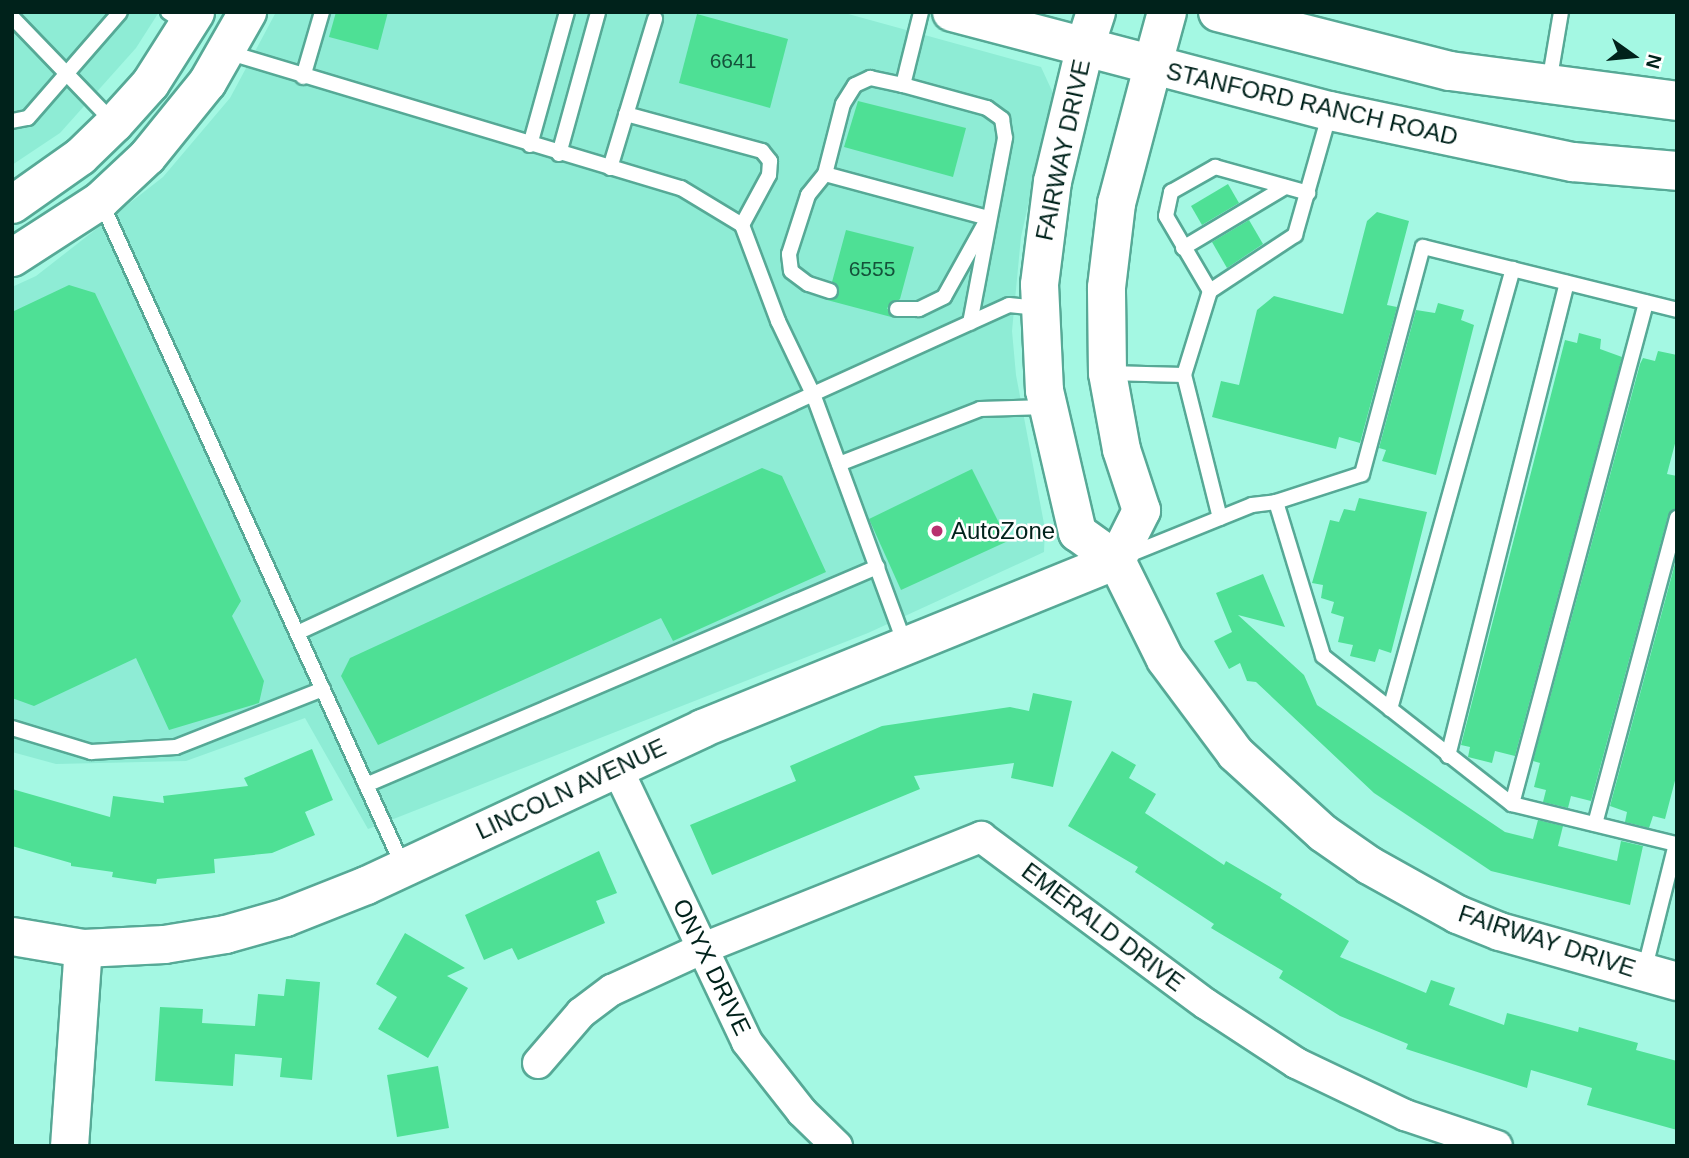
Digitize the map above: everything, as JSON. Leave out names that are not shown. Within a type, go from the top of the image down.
[{"type":"main road","name":"STANFORD RANCH ROAD","points":[[952,12],[1152,67],[1331,111],[1573,162],[1677,171]]},
{"type":"main road","name":"FAIRWAY DRIVE","points":[[1084,49],[1096,12]]},
{"type":"main road","points":[[1152,67],[1167,12]]},
{"type":"main road","points":[[1218,12],[1438,68],[1549,86],[1677,102]]},
{"type":"street","points":[[12,257],[100,200],[185,112],[227,52],[247,12]]},
{"type":"street","points":[[100,200],[98,175],[131,129],[150,83],[184,17]]},
{"type":"street","name":"FAIRWAY DRIVE","points":[[1084,49],[1052,181],[1041,247],[1039,308],[1047,407],[1077,532],[1116,560],[1143,620],[1196,704],[1235,753],[1323,833],[1380,872],[1457,914],[1499,931],[1660,976]]},
{"type":"street","points":[[1116,560],[1141,510],[1121,449],[1107,373],[1105,306],[1111,232],[1152,67]]},
{"type":"street","points":[[12,204],[80,156],[150,83]]},
{"type":"street","name":"LINCOLN AVENUE","points":[[12,936],[83,948],[164,944],[225,934],[285,917],[618,768],[906,645],[1116,560]]},
{"type":"street","name":"ONYX DRIVE","points":[[618,768],[747,1042],[802,1112],[837,1146]]},
{"type":"street","name":"EMERALD DRIVE","points":[[701,949],[981,837],[1206,1004],[1296,1063],[1405,1115],[1497,1146]]},
{"type":"street","points":[[69,1146],[83,948]]},
{"type":"street","points":[[538,1063],[581,1013],[612,990],[701,949]]},
{"type":"lane","points":[[12,121],[28,118],[120,12]]},
{"type":"lane","points":[[303,78],[321,12]]},
{"type":"lane","points":[[530,145],[567,12]]},
{"type":"lane","points":[[559,154],[598,12]]},
{"type":"lane","points":[[903,85],[921,12]]},
{"type":"lane","points":[[1549,86],[1561,12]]},
{"type":"lane","points":[[12,17],[114,123]]},
{"type":"lane","points":[[610,168],[655,19]]},
{"type":"lane","points":[[227,52],[303,78],[681,188],[742,225],[778,321],[813,394],[906,645]]},
{"type":"lane","points":[[830,290],[808,284],[790,271],[789,254],[808,195],[825,174],[843,104],[855,85],[870,78],[903,85],[986,108],[1002,119],[1004,138],[970,323]]},
{"type":"lane","points":[[1220,518],[1184,375],[1210,291],[1295,235],[1331,111]]},
{"type":"lane","points":[[626,114],[762,151],[770,161],[769,175],[742,225]]},
{"type":"lane","points":[[1210,291],[1166,216],[1171,192],[1215,167],[1308,193]]},
{"type":"lane","points":[[825,174],[988,218]]},
{"type":"lane","points":[[1183,248],[1285,187]]},
{"type":"lane","points":[[100,200],[403,866]]},
{"type":"lane","points":[[897,309],[919,309],[944,297],[988,218]]},
{"type":"lane","points":[[1116,560],[1220,518],[1362,474],[1423,247],[1677,310]]},
{"type":"lane","points":[[1390,709],[1513,269]]},
{"type":"lane","points":[[1448,756],[1567,283]]},
{"type":"lane","points":[[1512,804],[1646,303]]},
{"type":"lane","points":[[297,633],[1009,305],[1039,308]]},
{"type":"lane","points":[[1107,373],[1184,375]]},
{"type":"lane","points":[[839,464],[980,409],[1047,407]]},
{"type":"lane","points":[[1276,502],[1324,656],[1512,804],[1676,842],[1660,976]]},
{"type":"lane","points":[[1595,824],[1677,518]]},
{"type":"lane","points":[[366,785],[877,567]]},
{"type":"lane","points":[[12,728],[91,752],[176,747],[323,689]]},
{"type":"shaded area","points":[[12,12],[159,12],[136,48],[60,133],[12,165]]},
{"type":"shaded area","points":[[276,12],[841,12],[1041,67],[1053,93],[1021,237],[1012,331],[1016,375],[1045,529],[1044,552],[868,633],[368,829],[305,718],[186,761],[56,764],[12,752],[12,287],[36,276],[163,177],[230,98]]},
{"type":"building","points":[[336,12],[388,12],[378,50],[329,37]]},
{"type":"building","points":[[697,14],[788,39],[770,108],[679,83]]},
{"type":"building","points":[[858,101],[966,128],[953,177],[844,147]]},
{"type":"building","points":[[1228,184],[1239,203],[1202,225],[1191,206]]},
{"type":"building","points":[[1377,212],[1409,221],[1387,305],[1397,307],[1360,443],[1339,437],[1336,449],[1212,417],[1221,381],[1239,385],[1257,310],[1274,296],[1343,314],[1367,221]]},
{"type":"building","points":[[1249,220],[1263,244],[1227,268],[1212,242]]},
{"type":"building","points":[[846,230],[914,247],[900,299],[887,308],[895,318],[827,300],[839,293],[832,282]]},
{"type":"building","points":[[69,285],[95,293],[241,601],[232,616],[264,681],[259,703],[169,730],[136,658],[34,706],[12,698],[12,312]]},
{"type":"building","points":[[1438,303],[1464,310],[1461,320],[1474,325],[1436,475],[1382,461],[1386,450],[1379,448],[1416,310],[1435,313]]},
{"type":"building","points":[[1579,333],[1601,339],[1600,349],[1622,357],[1515,756],[1495,751],[1492,763],[1468,757],[1470,747],[1461,745],[1565,340],[1577,343]]},
{"type":"building","points":[[1658,351],[1677,355],[1677,436],[1667,474],[1677,476],[1677,509],[1668,516],[1591,801],[1571,796],[1568,808],[1543,802],[1546,790],[1534,787],[1540,763],[1533,761],[1640,364],[1643,358],[1655,361]]},
{"type":"building","points":[[762,468],[782,476],[826,572],[673,641],[661,618],[378,745],[341,676],[350,658]]},
{"type":"building","name":"AutoZone","points":[[972,469],[1008,541],[901,590],[869,519]]},
{"type":"building","points":[[1359,498],[1427,512],[1391,653],[1379,649],[1375,662],[1350,656],[1353,645],[1338,642],[1344,617],[1331,613],[1334,602],[1321,598],[1323,585],[1312,583],[1330,520],[1339,522],[1344,509],[1355,511]]},
{"type":"building","points":[[1677,556],[1677,773],[1665,819],[1653,816],[1649,828],[1625,822],[1627,812],[1610,806]]},
{"type":"building","points":[[1263,574],[1285,627],[1238,615],[1304,675],[1317,705],[1505,832],[1533,839],[1538,820],[1563,826],[1558,846],[1617,861],[1621,841],[1643,846],[1630,905],[1491,871],[1374,793],[1256,682],[1247,681],[1240,663],[1229,669],[1214,641],[1232,632],[1216,593]]},
{"type":"building","points":[[1033,693],[1072,701],[1053,787],[1011,778],[1014,763],[914,776],[920,789],[712,875],[690,825],[796,781],[790,766],[882,726],[1010,707],[1029,711]]},
{"type":"building","points":[[312,749],[333,800],[305,812],[315,835],[272,853],[214,859],[215,873],[157,879],[156,884],[112,877],[113,872],[71,866],[71,863],[12,846],[12,789],[110,817],[113,796],[164,803],[163,796],[248,786],[244,778]]},
{"type":"building","points":[[1112,751],[1136,765],[1129,778],[1156,794],[1145,813],[1224,865],[1226,861],[1282,894],[1280,898],[1349,941],[1340,957],[1426,993],[1431,980],[1455,988],[1449,1005],[1504,1025],[1507,1013],[1578,1032],[1579,1027],[1638,1043],[1636,1050],[1677,1061],[1677,1130],[1587,1105],[1592,1088],[1531,1070],[1527,1088],[1406,1049],[1408,1044],[1340,1016],[1279,978],[1283,971],[1211,928],[1214,924],[1135,872],[1138,867],[1068,826]]},
{"type":"building","points":[[599,851],[617,893],[596,901],[605,923],[518,960],[512,948],[484,960],[465,915]]},
{"type":"building","points":[[405,933],[465,968],[447,976],[468,988],[428,1058],[378,1029],[397,997],[376,984]]},
{"type":"building","points":[[286,979],[320,982],[312,1080],[280,1077],[282,1058],[235,1054],[233,1086],[155,1081],[160,1007],[203,1009],[202,1023],[255,1026],[258,994],[284,996]]},
{"type":"building","points":[[438,1066],[449,1128],[397,1137],[387,1075]]},
{"type":"place","name":"AutoZone","points":[[937,531]]}]
